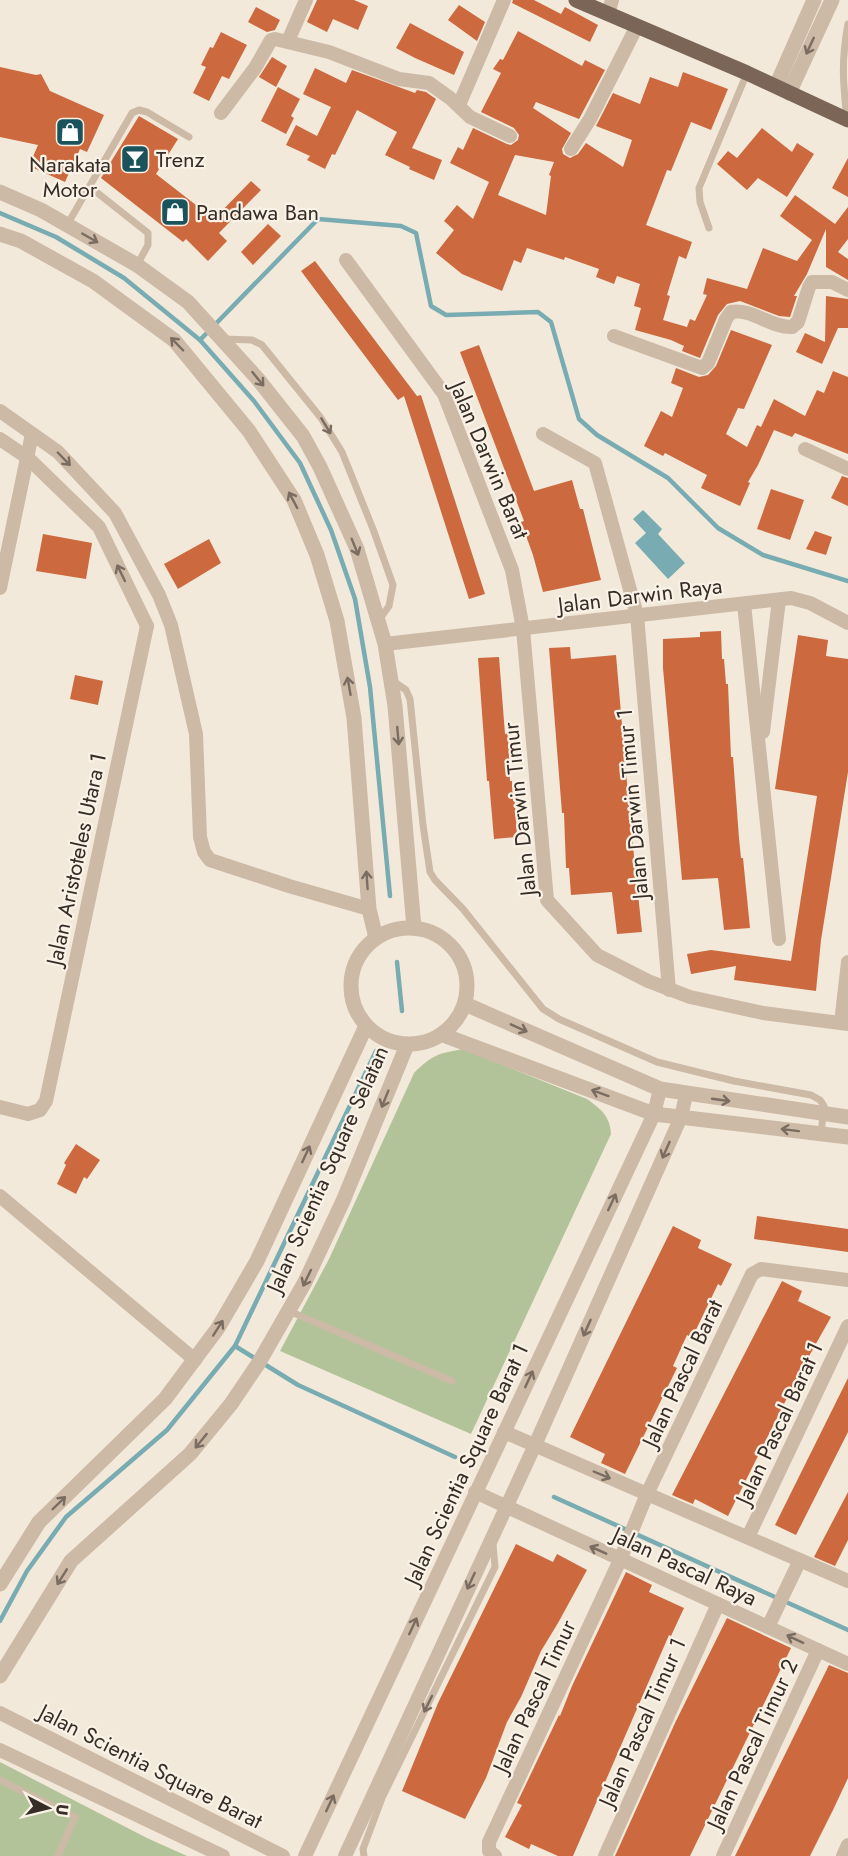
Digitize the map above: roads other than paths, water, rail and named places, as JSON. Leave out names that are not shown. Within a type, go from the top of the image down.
[{"type":"main road","points":[[576,0],[610,7],[637,26],[848,119]]},
{"type":"street","points":[[288,41],[306,0]]},
{"type":"street","points":[[459,105],[504,0]]},
{"type":"street","points":[[782,89],[814,0]]},
{"type":"street","points":[[782,89],[832,0]]},
{"type":"street","points":[[572,149],[590,119],[637,26]]},
{"type":"street","points":[[220,113],[255,68],[271,40],[288,41],[335,54],[399,79],[429,83],[459,105],[470,117],[510,136]]},
{"type":"street","points":[[0,192],[41,210],[137,265],[188,302],[222,337],[303,436],[320,467],[357,549],[385,644],[395,706],[414,928]]},
{"type":"street","points":[[0,234],[21,241],[93,281],[174,340],[249,430],[294,500],[317,555],[337,621],[354,718],[369,909],[376,938]]},
{"type":"street","name":"Jalan Darwin Barat","points":[[346,260],[444,394],[512,570],[523,630]]},
{"type":"street","points":[[614,336],[702,368],[707,365],[731,312],[740,311],[782,327],[792,327],[798,322],[808,287],[812,282],[832,282],[848,290]]},
{"type":"street","points":[[0,411],[58,452],[115,513],[159,595],[171,625],[196,734],[200,837],[204,852],[210,860],[223,865],[369,909]]},
{"type":"street","points":[[0,588],[32,434]]},
{"type":"street","name":"Jalan Darwin Timur 1","points":[[543,434],[595,463],[637,615],[669,990]]},
{"type":"street","points":[[0,440],[28,458],[99,527],[147,626],[171,625]]},
{"type":"street","points":[[805,449],[848,469]]},
{"type":"street","name":"Jalan Darwin Raya","points":[[385,644],[791,598],[810,603],[848,623]]},
{"type":"street","points":[[760,756],[779,600]]},
{"type":"street","points":[[744,604],[779,939]]},
{"type":"street","name":"Jalan Aristoteles Utara 1","points":[[0,1107],[28,1114],[40,1110],[46,1101],[147,626]]},
{"type":"street","name":"Jalan Darwin Timur","points":[[523,630],[547,900],[597,955],[669,990],[690,997],[763,1013],[844,1023]]},
{"type":"street","points":[[414,928],[431,932],[446,940],[458,954],[465,969],[468,987],[465,1004],[457,1021],[443,1035],[426,1043],[407,1045],[377,1036],[366,1026],[355,1009],[351,989],[353,969],[362,951],[376,938],[394,929],[414,928]]},
{"type":"street","points":[[844,1023],[848,962]]},
{"type":"street","points":[[465,1004],[660,1089],[686,1095],[848,1117]]},
{"type":"street","name":"Jalan Scientia Square Selatan","points":[[0,1584],[39,1522],[165,1400],[218,1328],[257,1261],[366,1026]]},
{"type":"street","points":[[443,1035],[654,1114],[848,1137]]},
{"type":"street","name":"Jalan Scientia Square Selatan","points":[[0,1676],[71,1562],[190,1454],[231,1404],[258,1364],[305,1282],[343,1201],[407,1045]]},
{"type":"street","name":"Jalan Scientia Square Barat 1","points":[[305,1856],[654,1114],[660,1089]]},
{"type":"street","points":[[345,1856],[378,1796],[492,1535],[681,1117],[686,1095]]},
{"type":"street","points":[[0,1196],[195,1360]]},
{"type":"street","name":"Jalan Pascal Barat","points":[[636,1521],[747,1284],[756,1271],[761,1269],[848,1280]]},
{"type":"street","name":"Jalan Pascal Barat 1","points":[[747,1537],[848,1326]]},
{"type":"street","points":[[504,1432],[848,1581]]},
{"type":"street","name":"Jalan Pascal Raya","points":[[476,1492],[848,1664]]},
{"type":"street","name":"Jalan Pascal Timur","points":[[492,1854],[489,1842],[636,1521]]},
{"type":"street","points":[[768,1627],[800,1560]]},
{"type":"street","name":"Jalan Pascal Timur 1","points":[[605,1856],[718,1604]]},
{"type":"street","name":"Jalan Pascal Timur 2","points":[[723,1856],[818,1650]]},
{"type":"street","name":"Jalan Scientia Square Barat","points":[[0,1713],[283,1856]]},
{"type":"street","points":[[0,1750],[223,1856]]},
{"type":"street","points":[[843,1856],[848,1845]]},
{"type":"lane","points":[[848,24],[842,52],[848,119]]},
{"type":"lane","points":[[709,228],[700,202],[699,188],[747,73]]},
{"type":"lane","points":[[67,225],[132,113],[139,110],[147,112],[189,137]]},
{"type":"lane","points":[[90,187],[148,233],[148,245],[137,265]]},
{"type":"lane","points":[[222,337],[252,340],[262,345],[321,418],[342,452],[393,585],[389,606],[379,621]]},
{"type":"lane","points":[[391,680],[406,690],[410,699],[430,872],[463,909],[543,1009],[559,1019],[657,1062],[734,1081],[811,1095],[824,1104],[821,1134]]},
{"type":"lane","points":[[289,1311],[452,1381]]},
{"type":"lane","points":[[0,1780],[75,1817],[58,1856]]},
{"type":"lane","points":[[364,1856],[363,1849],[378,1796]]},
{"type":"water","points":[[643,510],[662,529],[658,534],[685,563],[668,579],[635,543],[646,533],[633,519]]},
{"type":"waterway","points":[[0,213],[56,237],[124,278],[200,340],[254,401],[300,463],[331,530],[355,599],[370,687],[390,896]]},
{"type":"waterway","points":[[200,340],[318,219],[401,226],[416,233],[431,306],[446,315],[538,312],[551,322],[579,419],[597,435],[668,478],[718,528],[763,555],[848,581]]},
{"type":"waterway","points":[[397,962],[402,1011]]},
{"type":"waterway","points":[[0,1621],[27,1571],[66,1517],[167,1430],[235,1346],[376,1051]]},
{"type":"waterway","points":[[235,1346],[298,1385],[455,1457]]},
{"type":"waterway","points":[[554,1497],[848,1630]]},
{"type":"place","name":"Narakata Motor","points":[[70,132]]},
{"type":"place","name":"Trenz","points":[[135,159]]},
{"type":"place","name":"Pandawa Ban","points":[[175,212]]}]
